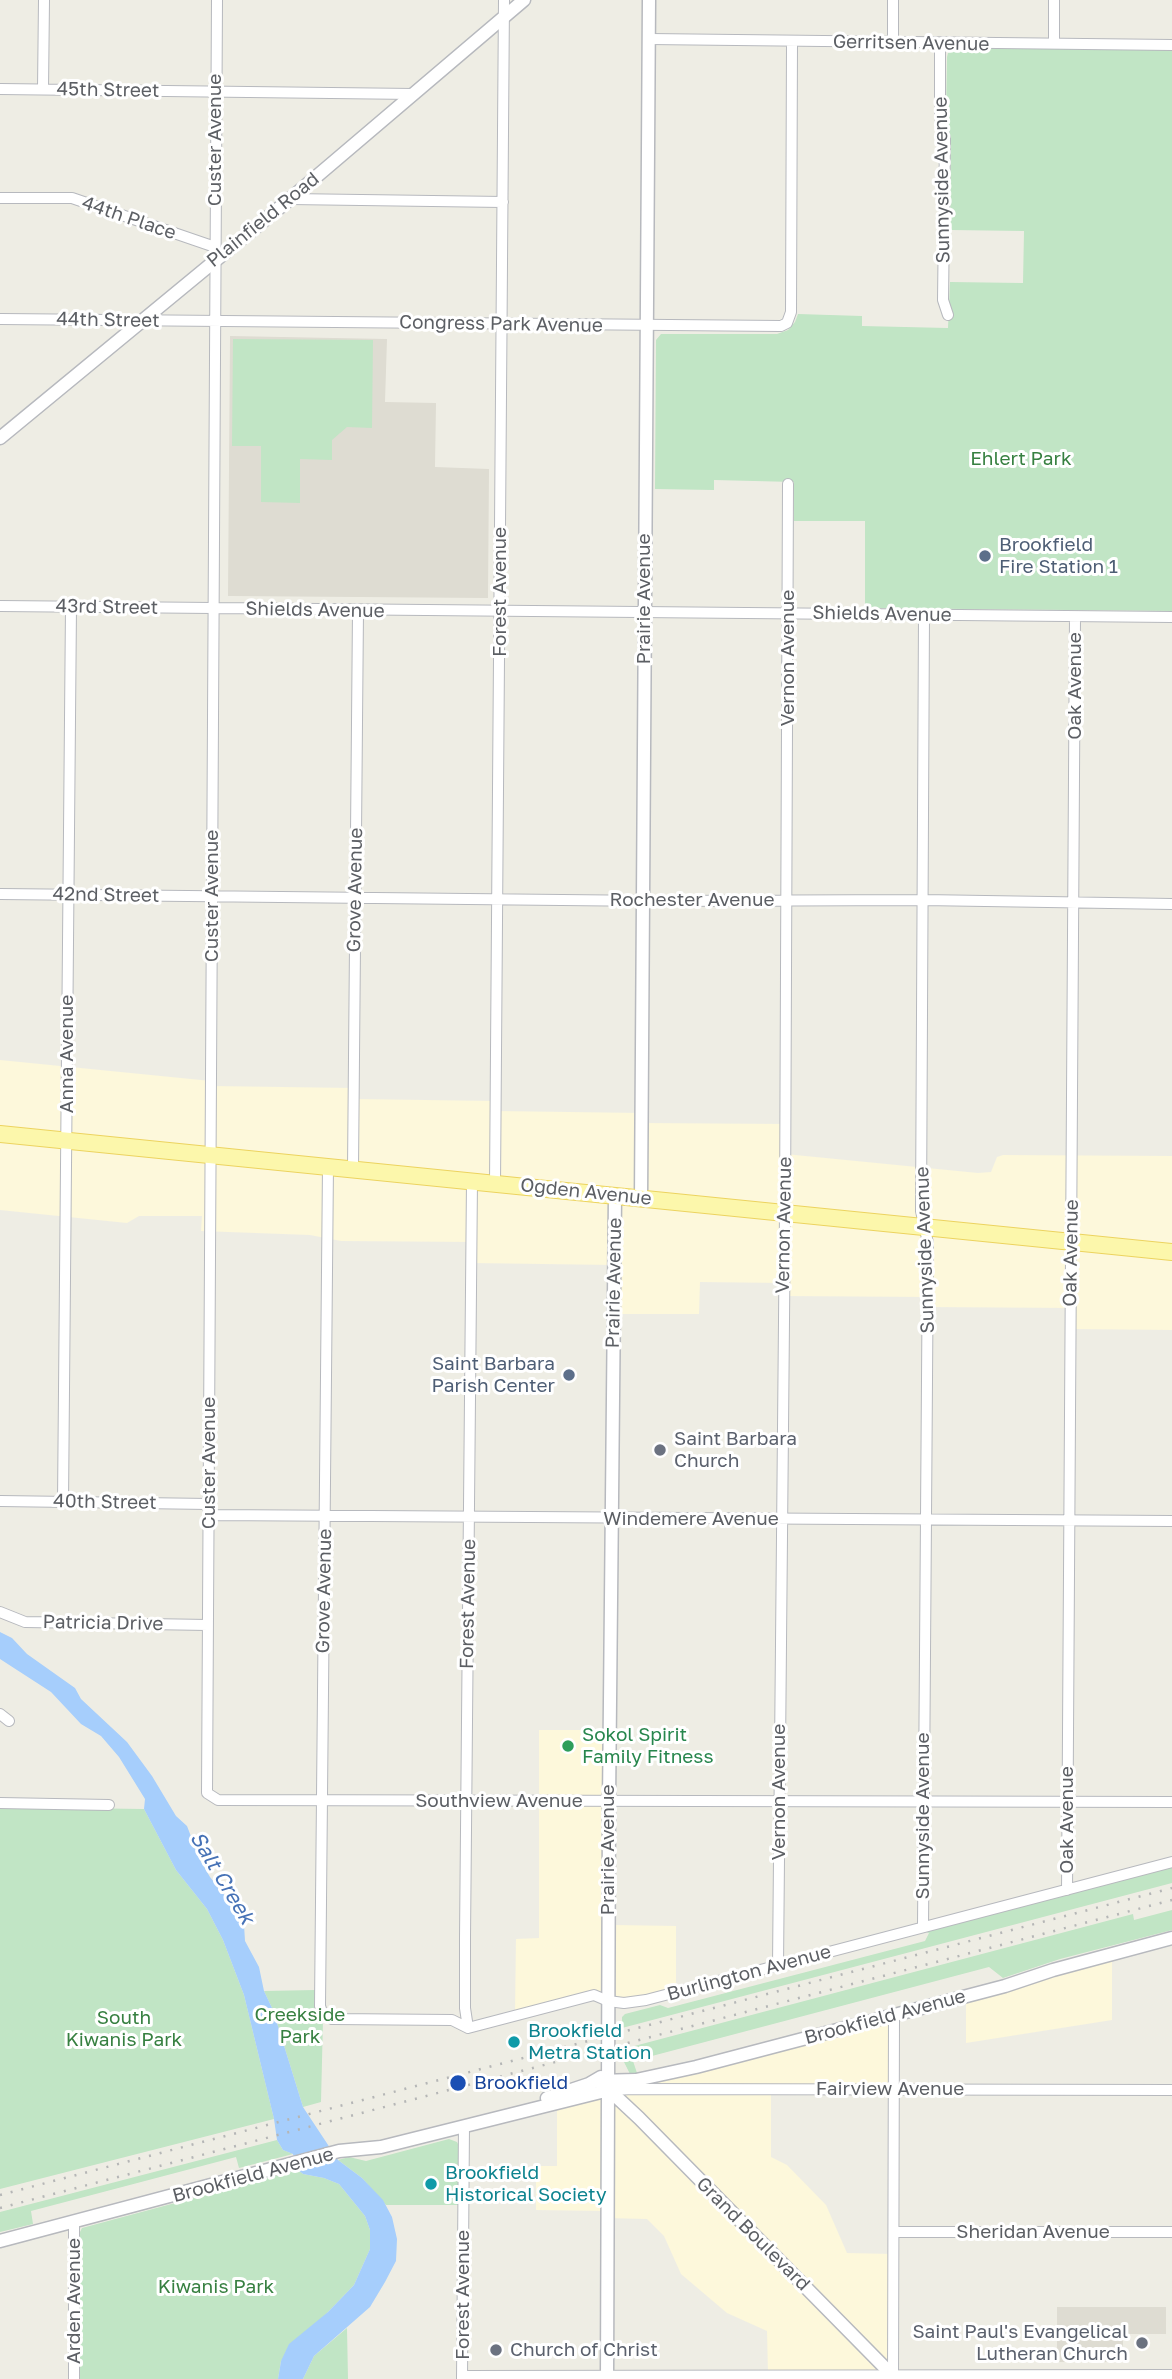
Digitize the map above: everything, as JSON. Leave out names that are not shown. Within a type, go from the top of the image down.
[{"type":"main road","name":"Ogden Avenue","points":[[0,1134],[1172,1252]]},
{"type":"street","points":[[43,89],[44,0]]},
{"type":"street","name":"Custer Avenue","points":[[207,1793],[217,0]]},
{"type":"street","name":"Forest Avenue","points":[[495,1183],[504,0]]},
{"type":"street","name":"Plainfield Road","points":[[0,438],[142,320],[215,253],[290,199],[524,0]]},
{"type":"street","name":"Prairie Avenue","points":[[641,1198],[649,0]]},
{"type":"street","points":[[893,0],[893,43]]},
{"type":"street","points":[[1054,0],[1054,43]]},
{"type":"street","name":"Gerritsen Avenue","points":[[649,39],[1172,45]]},
{"type":"street","name":"Congress Park Avenue","points":[[215,322],[774,327],[787,323],[791,312],[792,42]]},
{"type":"street","name":"Sunnyside Avenue","points":[[940,43],[940,117],[944,139],[943,300],[948,315]]},
{"type":"street","name":"45th Street","points":[[0,89],[215,90]]},
{"type":"street","points":[[215,90],[414,94]]},
{"type":"street","name":"44th Place","points":[[0,198],[72,198],[215,253]]},
{"type":"street","points":[[290,199],[503,202]]},
{"type":"street","name":"44th Street","points":[[0,319],[215,322]]},
{"type":"street","name":"Vernon Avenue","points":[[778,1966],[788,484]]},
{"type":"street","name":"43rd Street","points":[[0,606],[214,608]]},
{"type":"street","name":"Anna Avenue","points":[[63,1502],[71,607]]},
{"type":"street","name":"Shields Avenue","points":[[214,608],[1172,617]]},
{"type":"street","name":"Grove Avenue","points":[[353,1168],[358,611]]},
{"type":"street","name":"Sunnyside Avenue","points":[[923,1927],[928,1242],[921,1211],[924,615]]},
{"type":"street","name":"Oak Avenue","points":[[1067,1889],[1075,617]]},
{"type":"street","name":"42nd Street","points":[[0,894],[211,897]]},
{"type":"street","name":"Rochester Avenue","points":[[211,897],[643,901],[923,900],[1172,904]]},
{"type":"street","name":"Grove Avenue","points":[[323,2015],[320,2006],[328,1166]]},
{"type":"street","name":"Forest Avenue","points":[[468,2028],[465,1996],[472,1181]]},
{"type":"street","name":"Prairie Avenue","points":[[607,2378],[606,2080],[615,1196]]},
{"type":"street","name":"40th Street","points":[[0,1501],[209,1504]]},
{"type":"street","name":"Windemere Avenue","points":[[209,1515],[1172,1521]]},
{"type":"street","name":"Patricia Drive","points":[[0,1612],[25,1622],[208,1625]]},
{"type":"street","name":"Southview Avenue","points":[[207,1793],[218,1800],[322,1801],[1172,1802]]},
{"type":"street","points":[[0,1803],[109,1805]]},
{"type":"street","name":"Burlington Avenue","points":[[323,2015],[332,2019],[452,2020],[468,2028],[594,1995],[608,2001],[624,2003],[646,2000],[1172,1861]]},
{"type":"street","name":"Brookfield Avenue","points":[[0,2241],[339,2151],[381,2147],[464,2126],[508,2114],[606,2080],[631,2081],[696,2067],[1006,1986],[1172,1938]]},
{"type":"street","points":[[894,2015],[894,2378]]},
{"type":"street","name":"Fairview Avenue","points":[[606,2080],[894,2088],[1172,2090]]},
{"type":"street","name":"Grand Boulevard","points":[[606,2080],[639,2118],[894,2378]]},
{"type":"street","name":"Forest Avenue","points":[[462,2377],[464,2126]]},
{"type":"street","name":"Arden Avenue","points":[[74,2222],[74,2379]]},
{"type":"street","name":"Sheridan Avenue","points":[[894,2232],[1172,2232]]},
{"type":"street","points":[[462,2377],[894,2378],[1172,2375]]},
{"type":"shaded area","points":[[230,336],[387,339],[385,402],[436,403],[435,467],[489,469],[488,598],[228,596]]},
{"type":"shaded area","points":[[0,1060],[211,1081],[211,1086],[353,1088],[354,1099],[496,1101],[496,1111],[641,1113],[642,1123],[785,1124],[785,1154],[978,1173],[991,1172],[997,1157],[1003,1155],[1172,1156],[1172,1330],[1070,1329],[1070,1308],[928,1307],[927,1297],[784,1296],[783,1283],[700,1282],[699,1314],[614,1314],[614,1265],[471,1263],[471,1242],[341,1241],[310,1235],[201,1231],[202,1216],[139,1216],[127,1223],[0,1210]]},
{"type":"shaded area","points":[[539,1730],[607,1730],[604,1990],[515,2011],[516,1939],[539,1938]]},
{"type":"shaded area","points":[[615,1925],[676,1926],[676,1987],[624,2001],[614,1994]]},
{"type":"shaded area","points":[[1112,1957],[1112,2020],[966,2043],[966,1995]]},
{"type":"shaded area","points":[[892,2015],[891,2090],[771,2091],[771,2157],[787,2165],[826,2205],[847,2253],[892,2254],[891,2370],[768,2373],[767,2331],[727,2313],[681,2274],[664,2236],[647,2219],[605,2218],[604,2211],[536,2210],[536,2166],[557,2166],[557,2104]]},
{"type":"shaded area","points":[[1057,2307],[1166,2307],[1166,2334],[1123,2334],[1123,2362],[1057,2362]]},
{"type":"green space","name":"Ehlert Park","points":[[954,48],[1172,50],[1172,611],[865,608],[865,521],[794,521],[794,482],[714,480],[714,490],[655,489],[656,340],[661,334],[777,334],[788,330],[798,314],[862,316],[862,326],[948,328],[950,282],[1023,283],[1024,231],[950,230],[951,140],[946,119],[947,57]]},
{"type":"green space","points":[[233,339],[373,340],[372,428],[347,427],[332,440],[332,460],[300,459],[300,503],[261,502],[261,446],[232,446]]},
{"type":"green space","name":"South Kiwanis Park","points":[[0,1807],[144,1809],[176,1870],[207,1909],[223,1940],[244,1995],[274,2119],[0,2189]]},
{"type":"green space","points":[[1172,1866],[1172,1883],[622,2028],[622,2017],[625,2014],[660,2005],[668,2008],[925,1941],[928,1931]]},
{"type":"green space","points":[[1172,1910],[1172,1930],[1060,1959],[1003,1978],[989,1967],[633,2061],[637,2073],[630,2074],[624,2062],[623,2049],[1133,1914],[1134,1920]]},
{"type":"green space","name":"Creekside Park","points":[[316,1990],[323,2020],[321,2102],[303,2107],[273,2010],[264,1991]]},
{"type":"green space","points":[[449,2139],[457,2142],[459,2146],[459,2205],[386,2205],[362,2178],[338,2160],[349,2157],[366,2161]]},
{"type":"green space","points":[[277,2140],[283,2150],[293,2154],[239,2168],[236,2157],[31,2211],[33,2224],[0,2232],[0,2212]]},
{"type":"green space","name":"Kiwanis Park","points":[[298,2170],[303,2174],[339,2184],[365,2216],[370,2230],[370,2249],[354,2285],[281,2361],[278,2379],[79,2379],[79,2234],[82,2228]]},
{"type":"green space","points":[[347,2328],[348,2379],[303,2379],[314,2356]]},
{"type":"water","name":"Salt Creek","points":[[0,1632],[12,1638],[27,1654],[75,1688],[81,1699],[127,1742],[176,1816],[187,1826],[200,1860],[210,1877],[241,1916],[245,1941],[259,1967],[264,1991],[273,2010],[303,2107],[338,2160],[362,2178],[383,2200],[392,2217],[397,2239],[396,2261],[385,2282],[370,2307],[314,2356],[303,2379],[278,2379],[281,2361],[289,2344],[328,2312],[354,2285],[370,2249],[370,2230],[365,2216],[339,2184],[303,2174],[298,2170],[293,2154],[283,2150],[277,2140],[244,1995],[223,1940],[207,1909],[176,1870],[144,1809],[145,1799],[119,1757],[101,1736],[81,1724],[51,1692],[0,1659]]},
{"type":"railway","points":[[0,2195],[1172,1888]]},
{"type":"railway","points":[[0,2208],[1172,1900]]},
{"type":"place","name":"Brookfield Fire Station 1","points":[[985,556]]},
{"type":"place","name":"Saint Barbara Parish Center","points":[[569,1375]]},
{"type":"place","name":"Saint Barbara Church","points":[[660,1450]]},
{"type":"place","name":"Sokol Spirit Family Fitness","points":[[568,1746]]},
{"type":"place","name":"Brookfield Metra Station","points":[[514,2042]]},
{"type":"place","name":"Brookfield","points":[[458,2083]]},
{"type":"place","name":"Brookfield Historical Society","points":[[431,2184]]},
{"type":"place","name":"Saint Paul's Evangelical Lutheran Church","points":[[1142,2343]]},
{"type":"place","name":"Church of Christ","points":[[496,2350]]}]
